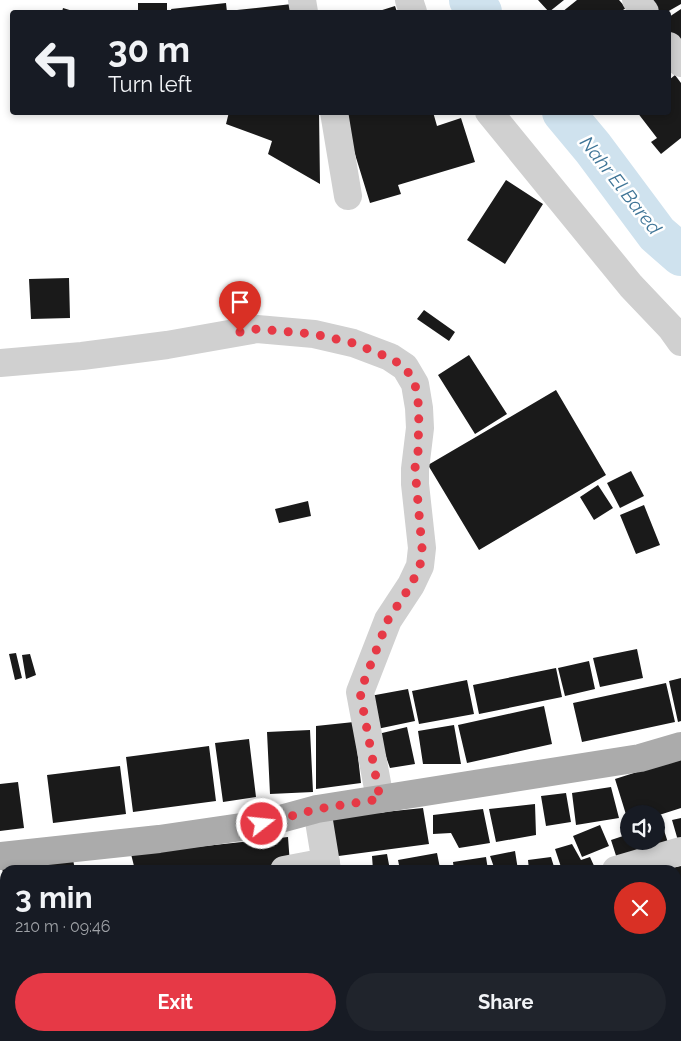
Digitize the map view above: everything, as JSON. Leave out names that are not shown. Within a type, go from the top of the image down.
[{"type":"main road","points":[[0,856],[159,839],[262,824],[317,809],[640,758],[681,746]]},
{"type":"street","points":[[671,49],[681,63]]},
{"type":"street","points":[[334,115],[348,196]]},
{"type":"street","points":[[491,115],[631,286],[671,328],[681,342]]},
{"type":"street","points":[[0,363],[82,356],[167,345],[257,329],[314,334],[353,343],[390,358],[405,367],[415,384],[419,408],[420,428],[415,484],[422,548],[420,566],[411,585],[388,620],[360,692],[380,799]]},
{"type":"street","points":[[317,809],[327,865]]},
{"type":"street","points":[[633,865],[681,851]]},
{"type":"building","points":[[538,0],[564,0],[552,10],[547,10]]},
{"type":"building","points":[[577,0],[619,0],[626,8],[623,10],[564,10]]},
{"type":"building","points":[[641,0],[681,0],[681,4],[670,10],[648,10]]},
{"type":"building","points":[[138,3],[167,3],[167,10],[138,10]]},
{"type":"building","points":[[226,3],[227,10],[171,10]]},
{"type":"building","points":[[292,4],[293,10],[237,10]]},
{"type":"building","points":[[395,6],[396,10],[382,10]]},
{"type":"building","points":[[681,9],[681,54],[671,42],[671,16]]},
{"type":"building","points":[[675,75],[681,83],[681,138],[661,154],[651,142],[657,138],[639,115],[671,115],[671,78]]},
{"type":"building","points":[[228,115],[319,115],[320,184],[268,154],[272,141],[226,124]]},
{"type":"building","points":[[343,115],[434,115],[437,126],[461,118],[475,162],[398,185],[401,194],[370,203]]},
{"type":"building","points":[[506,180],[543,204],[505,264],[467,240]]},
{"type":"building","points":[[69,278],[70,318],[31,319],[29,279]]},
{"type":"building","points":[[424,310],[455,332],[449,341],[417,319]]},
{"type":"building","points":[[469,355],[507,414],[475,434],[438,375]]},
{"type":"building","points":[[556,390],[606,475],[479,550],[428,465]]},
{"type":"building","points":[[631,471],[644,496],[620,508],[607,483]]},
{"type":"building","points":[[598,485],[613,508],[594,520],[580,497]]},
{"type":"building","points":[[308,501],[311,516],[279,523],[275,509]]},
{"type":"building","points":[[644,505],[660,545],[636,554],[620,515]]},
{"type":"building","points":[[637,649],[643,678],[600,687],[593,658]]},
{"type":"building","points":[[16,653],[22,678],[15,680],[9,654]]},
{"type":"building","points":[[30,654],[36,675],[26,679],[22,655]]},
{"type":"building","points":[[589,661],[595,689],[565,696],[558,668]]},
{"type":"building","points":[[556,668],[562,697],[479,714],[473,685]]},
{"type":"building","points":[[681,678],[681,721],[678,722],[669,681]]},
{"type":"building","points":[[467,680],[474,714],[419,724],[412,691]]},
{"type":"building","points":[[666,683],[675,722],[582,742],[573,703]]},
{"type":"building","points":[[408,689],[415,721],[377,729],[370,696]]},
{"type":"building","points":[[544,706],[552,744],[467,763],[458,725]]},
{"type":"building","points":[[354,722],[361,783],[316,789],[316,726]]},
{"type":"building","points":[[454,725],[461,764],[423,764],[418,731]]},
{"type":"building","points":[[407,727],[415,764],[390,768],[378,734]]},
{"type":"building","points":[[310,730],[313,792],[270,794],[267,732]]},
{"type":"building","points":[[249,739],[256,797],[223,802],[215,743]]},
{"type":"building","points":[[209,746],[216,801],[133,812],[126,757]]},
{"type":"building","points":[[681,758],[681,808],[665,813],[665,805],[623,805],[615,779]]},
{"type":"building","points":[[120,766],[126,814],[53,823],[47,775]]},
{"type":"building","points":[[18,782],[24,828],[0,831],[0,784]]},
{"type":"building","points":[[611,787],[619,818],[576,825],[572,793]]},
{"type":"building","points":[[566,793],[571,822],[546,826],[541,796]]},
{"type":"building","points":[[535,804],[536,835],[496,842],[489,809]]},
{"type":"building","points":[[423,808],[429,844],[331,857],[326,818]]},
{"type":"building","points":[[483,809],[490,843],[459,848],[451,833],[433,834],[433,815]]},
{"type":"building","points":[[681,818],[681,843],[679,844],[672,820]]},
{"type":"building","points":[[600,825],[609,846],[582,857],[573,836]]},
{"type":"building","points":[[665,833],[670,849],[619,865],[611,840],[620,837],[620,850],[665,850]]},
{"type":"building","points":[[288,837],[290,865],[134,865],[131,854]]},
{"type":"building","points":[[572,844],[581,860],[590,857],[594,865],[560,865],[555,849]]},
{"type":"building","points":[[515,851],[517,865],[493,865],[490,856]]},
{"type":"building","points":[[437,853],[439,865],[399,865],[398,860]]},
{"type":"building","points":[[72,854],[74,865],[13,865]]},
{"type":"building","points":[[387,854],[389,865],[373,865],[372,856]]},
{"type":"building","points":[[486,857],[487,865],[453,865],[453,862]]},
{"type":"building","points":[[551,857],[553,865],[528,865],[528,860]]},
{"type":"waterway","name":"Nahr El Bared","points":[[470,0],[479,10]]},
{"type":"waterway","name":"Nahr El Bared","points":[[566,115],[593,148],[657,234],[681,255]]},
{"type":"route","points":[[240,332],[257,329],[314,334],[353,343],[390,358],[405,367],[415,384],[420,428],[415,484],[422,548],[420,566],[411,585],[388,620],[360,692],[380,799],[317,809],[262,824]]}]
